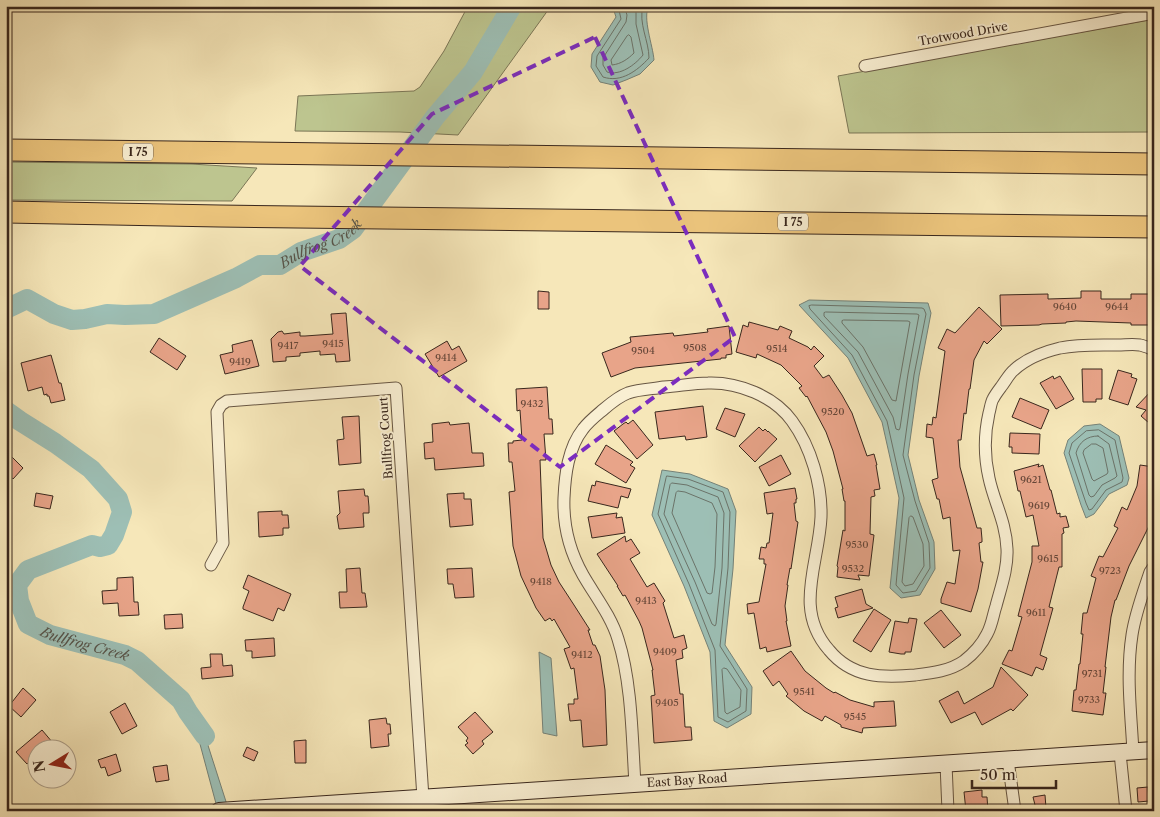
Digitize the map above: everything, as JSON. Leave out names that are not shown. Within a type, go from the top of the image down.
[{"type":"highway","name":"I 75","points":[[6,150],[1154,164]]},
{"type":"highway","name":"I 75","points":[[6,212],[1154,227]]},
{"type":"street","name":"Trotwood Drive","points":[[866,66],[1154,13]]},
{"type":"street","points":[[634,784],[628,682],[618,637],[581,571],[569,544],[566,525],[564,502],[571,450],[580,431],[593,418],[626,394],[647,389],[703,383],[726,383],[749,390],[768,399],[792,421],[814,466],[820,502],[820,517],[811,577],[810,606],[821,640],[827,649],[843,664],[859,672],[876,677],[937,673],[962,663],[979,646],[989,631],[1004,576],[1007,550],[1002,518],[990,483],[986,458],[985,432],[992,400],[1013,371],[1041,352],[1070,346],[1140,345],[1154,350]]},
{"type":"street","name":"Bullfrog Court","points":[[211,565],[223,543],[217,412],[221,406],[227,401],[396,388],[423,798]]},
{"type":"street","points":[[1126,811],[1129,675],[1132,636],[1147,581],[1154,566]]},
{"type":"street","name":"East Bay Road","points":[[219,811],[1154,750]]},
{"type":"street","points":[[1008,760],[1015,811]]},
{"type":"street","points":[[946,764],[948,811]]},
{"type":"highlighted area","points":[[595,37],[735,337],[560,467],[300,266],[432,114]]},
{"type":"green space","points":[[468,6],[551,6],[458,135],[400,132],[295,131],[298,96],[414,91],[420,87],[444,51]]},
{"type":"green space","points":[[1154,19],[1154,132],[849,133],[838,76]]},
{"type":"green space","points":[[6,162],[191,164],[257,168],[232,201],[6,200]]},
{"type":"water","points":[[599,6],[649,6],[647,24],[654,60],[640,74],[613,85],[600,82],[591,67],[592,54],[616,17],[614,11]]},
{"type":"water","points":[[809,300],[928,303],[931,313],[919,376],[908,455],[919,500],[934,542],[935,569],[920,595],[901,598],[890,588],[899,498],[882,422],[848,358],[799,305]]},
{"type":"water","points":[[1100,424],[1119,436],[1129,478],[1127,485],[1109,494],[1094,514],[1086,518],[1064,453],[1068,440],[1084,426]]},
{"type":"water","points":[[662,470],[690,474],[728,489],[736,511],[733,569],[725,645],[752,687],[751,714],[727,728],[714,721],[710,652],[684,586],[652,515]]},
{"type":"water","points":[[539,652],[551,658],[557,736],[543,733]]},
{"type":"water","points":[[197,733],[205,736],[229,811],[218,811]]},
{"type":"building","points":[[538,291],[549,292],[549,309],[538,309]]},
{"type":"building","points":[[1081,291],[1101,291],[1101,299],[1131,299],[1131,294],[1152,294],[1152,325],[1076,321],[1039,325],[1001,326],[1000,295],[1048,294],[1048,299],[1081,298]]},
{"type":"building","points":[[979,307],[1002,329],[987,344],[984,341],[974,360],[961,440],[958,440],[960,467],[977,528],[981,528],[982,539],[982,542],[979,543],[981,562],[983,562],[971,612],[941,603],[947,582],[955,584],[960,550],[953,551],[950,517],[943,519],[939,499],[937,499],[932,480],[938,478],[933,438],[926,437],[927,424],[932,425],[933,417],[936,418],[945,351],[938,348],[947,329],[955,333]]},
{"type":"building","points":[[346,313],[350,361],[336,362],[335,354],[320,355],[320,351],[300,353],[300,356],[286,357],[286,361],[273,362],[271,339],[278,332],[282,331],[284,334],[300,332],[300,336],[333,334],[331,314]]},
{"type":"building","points":[[749,322],[778,330],[780,326],[792,331],[789,338],[811,350],[814,346],[824,356],[814,366],[823,378],[829,375],[852,413],[867,456],[874,454],[880,489],[874,490],[875,496],[871,497],[870,534],[874,535],[869,576],[858,575],[860,580],[837,577],[843,530],[845,531],[845,501],[833,451],[826,432],[807,396],[799,388],[802,386],[781,365],[757,354],[756,358],[736,352],[743,325],[748,327]]},
{"type":"building","points":[[729,326],[732,354],[726,355],[726,358],[635,368],[611,377],[602,353],[631,342],[630,337],[673,333],[674,336],[708,332],[707,329]]},
{"type":"building","points":[[159,338],[186,356],[177,370],[150,352]]},
{"type":"building","points":[[252,340],[259,366],[225,374],[220,355],[233,352],[232,345]]},
{"type":"building","points":[[447,341],[452,350],[459,346],[467,361],[439,377],[425,354]]},
{"type":"building","points":[[51,355],[65,400],[51,403],[49,396],[47,394],[44,395],[42,387],[28,391],[21,363]]},
{"type":"building","points":[[1082,369],[1102,369],[1102,399],[1096,399],[1096,402],[1083,402]]},
{"type":"building","points":[[1118,370],[1132,374],[1131,377],[1137,379],[1128,405],[1109,399]]},
{"type":"building","points":[[1053,376],[1054,379],[1060,376],[1074,399],[1056,409],[1040,383]]},
{"type":"building","points":[[547,387],[549,419],[552,419],[553,434],[544,434],[546,460],[540,460],[543,538],[551,565],[559,582],[590,630],[588,630],[593,645],[595,645],[600,656],[605,690],[607,745],[583,747],[581,720],[570,721],[568,704],[574,704],[574,699],[578,699],[574,668],[571,669],[564,649],[570,647],[554,619],[552,621],[550,618],[545,621],[536,608],[521,576],[513,546],[509,492],[515,491],[512,462],[509,462],[508,443],[522,440],[520,410],[517,411],[516,389]]},
{"type":"building","points":[[1154,388],[1154,418],[1149,423],[1141,416],[1146,410],[1136,407]]},
{"type":"building","points":[[1020,398],[1049,410],[1041,429],[1012,417]]},
{"type":"building","points":[[703,406],[707,437],[686,440],[685,436],[659,439],[655,412]]},
{"type":"building","points":[[725,408],[745,414],[735,437],[716,429]]},
{"type":"building","points":[[359,416],[361,463],[339,465],[337,440],[344,439],[342,417]]},
{"type":"building","points":[[633,420],[653,445],[637,459],[614,431],[626,422],[628,424]]},
{"type":"building","points":[[449,422],[450,425],[469,423],[472,453],[483,453],[484,466],[435,470],[434,458],[425,459],[424,443],[433,442],[432,424]]},
{"type":"building","points":[[759,427],[763,431],[765,429],[768,431],[777,439],[755,462],[739,446]]},
{"type":"building","points":[[1010,433],[1040,434],[1039,454],[1012,453],[1012,447],[1009,447]]},
{"type":"building","points":[[606,445],[633,462],[630,465],[635,468],[626,483],[595,464]]},
{"type":"building","points":[[6,451],[23,468],[13,479],[6,472]]},
{"type":"building","points":[[781,455],[791,474],[769,486],[759,467]]},
{"type":"building","points":[[1039,464],[1038,467],[1043,465],[1057,514],[1060,513],[1060,517],[1066,516],[1069,527],[1063,528],[1062,567],[1059,567],[1049,607],[1053,608],[1040,655],[1047,658],[1043,670],[1036,667],[1032,676],[1002,664],[1009,650],[1012,651],[1022,617],[1018,616],[1032,562],[1032,546],[1039,546],[1033,515],[1026,517],[1014,471]]},
{"type":"building","points":[[1140,465],[1154,467],[1154,516],[1129,566],[1115,600],[1105,667],[1103,693],[1106,693],[1103,715],[1072,711],[1074,690],[1076,690],[1080,664],[1083,613],[1087,613],[1096,578],[1091,576],[1099,556],[1103,557],[1118,528],[1114,526],[1122,507],[1127,510],[1137,486]]},
{"type":"building","points":[[596,481],[631,489],[628,498],[621,496],[618,508],[588,501],[592,485],[595,486]]},
{"type":"building","points":[[795,488],[797,499],[796,503],[794,503],[796,521],[798,522],[785,606],[791,646],[767,652],[766,647],[760,649],[754,613],[748,614],[747,604],[759,602],[766,564],[764,564],[764,559],[759,559],[761,547],[766,548],[767,543],[769,543],[773,513],[767,514],[764,493]]},
{"type":"building","points":[[364,489],[365,496],[368,496],[369,513],[363,513],[364,527],[339,529],[337,516],[340,513],[338,491]]},
{"type":"building","points":[[36,493],[53,496],[50,509],[34,506]]},
{"type":"building","points":[[464,493],[464,499],[471,499],[473,525],[450,527],[447,494]]},
{"type":"building","points":[[282,511],[282,515],[288,515],[289,528],[283,528],[283,535],[259,537],[258,512]]},
{"type":"building","points":[[617,513],[616,518],[622,517],[625,533],[592,538],[588,517]]},
{"type":"building","points":[[625,536],[626,542],[631,539],[640,553],[630,559],[647,587],[654,583],[665,601],[663,603],[674,638],[684,635],[687,648],[682,650],[683,658],[676,660],[680,694],[683,694],[685,727],[691,727],[692,740],[654,743],[651,696],[655,695],[653,670],[642,628],[625,595],[623,596],[597,554]]},
{"type":"building","points":[[360,568],[362,593],[365,593],[367,607],[340,608],[339,592],[347,592],[346,569]]},
{"type":"building","points":[[472,568],[474,597],[455,598],[453,584],[448,584],[447,569]]},
{"type":"building","points":[[248,575],[291,594],[284,611],[278,608],[273,621],[243,609],[249,591],[243,588]]},
{"type":"building","points":[[133,577],[134,602],[138,602],[139,615],[119,616],[118,603],[103,604],[102,591],[117,590],[117,578]]},
{"type":"building","points":[[862,589],[866,604],[873,608],[838,618],[835,608],[838,607],[835,597]]},
{"type":"building","points":[[874,609],[891,620],[871,652],[853,641]]},
{"type":"building","points":[[941,610],[961,635],[944,648],[924,623]]},
{"type":"building","points":[[182,614],[183,628],[165,629],[164,615]]},
{"type":"building","points":[[909,618],[917,619],[911,652],[901,654],[889,652],[895,621],[908,623]]},
{"type":"building","points":[[274,638],[275,656],[252,658],[252,651],[246,651],[245,640]]},
{"type":"building","points":[[791,651],[805,671],[834,693],[874,707],[874,702],[894,701],[896,726],[863,728],[862,733],[841,727],[841,725],[825,716],[822,721],[804,711],[786,696],[788,694],[779,681],[773,686],[763,671]]},
{"type":"building","points":[[210,654],[222,654],[223,666],[232,665],[233,676],[202,679],[201,668],[211,667]]},
{"type":"building","points":[[1001,667],[1028,695],[1013,711],[1011,709],[982,725],[975,712],[951,723],[939,701],[958,691],[964,704],[993,687]]},
{"type":"building","points":[[23,688],[36,700],[21,717],[9,706]]},
{"type":"building","points":[[125,703],[137,726],[122,734],[110,712]]},
{"type":"building","points":[[475,712],[493,732],[482,741],[484,744],[473,754],[465,745],[468,743],[466,741],[468,738],[458,727]]},
{"type":"building","points":[[386,718],[387,724],[390,724],[391,734],[388,734],[389,746],[371,748],[369,720]]},
{"type":"building","points":[[42,730],[50,740],[30,740]]},
{"type":"building","points":[[306,740],[306,763],[295,763],[294,741]]},
{"type":"building","points":[[28,742],[28,763],[27,764],[16,752]]},
{"type":"building","points":[[247,747],[258,752],[254,761],[243,756]]},
{"type":"building","points":[[116,754],[121,771],[108,776],[105,767],[101,768],[98,760]]},
{"type":"building","points":[[167,765],[169,780],[156,782],[153,767]]},
{"type":"building","points":[[1148,787],[1149,801],[1138,802],[1137,788]]},
{"type":"building","points":[[982,790],[982,797],[987,797],[988,811],[966,811],[964,792]]},
{"type":"building","points":[[1045,795],[1046,808],[1036,809],[1033,797]]},
{"type":"waterway","name":"Bullfrog Creek","points":[[6,309],[27,299],[54,314],[72,320],[107,314],[154,314],[236,278],[260,265],[280,265],[301,252],[339,239],[353,229],[435,117],[473,72],[512,6]]},
{"type":"waterway","name":"Bullfrog Creek","points":[[6,411],[91,469],[118,499],[122,512],[114,535],[108,545],[100,547],[92,545],[28,570],[17,585],[19,601],[28,624],[50,635],[125,655],[137,661],[181,700],[205,736]]}]
